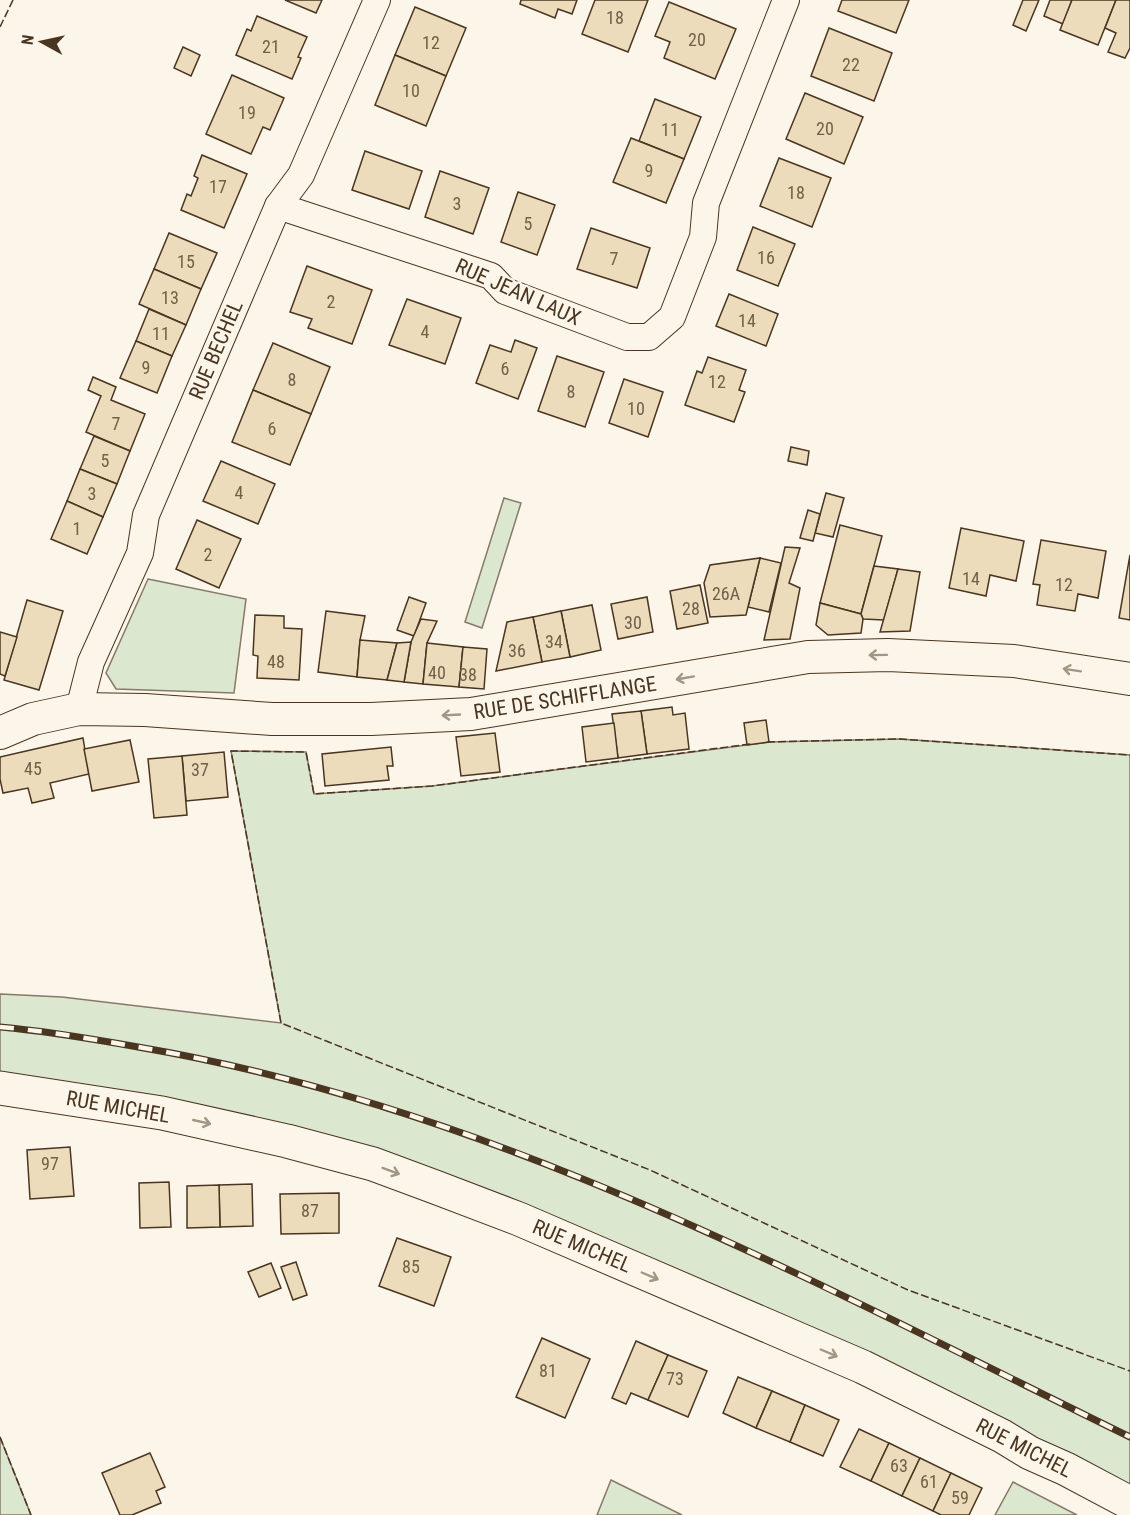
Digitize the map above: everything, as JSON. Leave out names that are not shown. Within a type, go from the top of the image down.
[{"type":"main road","name":"RUE MICHEL","points":[[0,1088],[162,1113],[373,1164],[519,1219],[863,1367],[1130,1503]]},
{"type":"street","name":"RUE BECHEL","points":[[79,709],[91,662],[140,553],[146,515],[278,206],[301,175],[377,0]]},
{"type":"street","name":"RUE JEAN LAUX","points":[[278,206],[491,276],[505,291],[627,337],[649,337],[672,316],[704,237],[706,203],[781,2]]},
{"type":"street","name":"RUE DE SCHIFFLANGE","points":[[0,733],[33,719],[79,709],[145,710],[283,719],[371,719],[471,714],[808,657],[888,655],[1014,661],[1130,679]]},
{"type":"green space","points":[[504,498],[521,503],[482,628],[465,622]]},
{"type":"green space","points":[[148,579],[246,599],[234,693],[116,689],[106,673]]},
{"type":"green space","points":[[900,739],[1130,755],[1130,1487],[416,1168],[0,1073],[0,994],[62,997],[281,1023],[231,751],[306,752],[314,794],[432,786],[769,742]]},
{"type":"green space","points":[[0,1437],[31,1515],[0,1515]]},
{"type":"green space","points":[[611,1480],[682,1515],[597,1515]]},
{"type":"green space","points":[[1013,1482],[1077,1515],[995,1515]]},
{"type":"building","points":[[285,0],[322,0],[316,13]]},
{"type":"building","points":[[521,0],[577,0],[572,14],[558,9],[555,18],[520,4]]},
{"type":"building","points":[[595,0],[648,0],[628,52],[582,34]]},
{"type":"building","points":[[842,0],[909,0],[896,33],[838,11]]},
{"type":"building","points":[[1023,0],[1039,0],[1026,31],[1013,25]]},
{"type":"building","points":[[1050,0],[1072,0],[1063,24],[1044,16]]},
{"type":"building","points":[[1072,0],[1116,0],[1098,45],[1060,30]]},
{"type":"building","points":[[1116,0],[1130,0],[1130,48],[1125,58],[1108,52],[1116,33],[1105,28]]},
{"type":"building","points":[[669,2],[736,29],[715,79],[664,58],[670,42],[655,36]]},
{"type":"building","points":[[415,7],[466,28],[446,76],[395,55]]},
{"type":"building","points":[[257,16],[307,37],[292,79],[236,55],[247,29],[251,31]]},
{"type":"building","points":[[829,28],[892,53],[874,101],[811,76]]},
{"type":"building","points":[[183,47],[200,55],[191,76],[174,68]]},
{"type":"building","points":[[395,55],[446,76],[426,126],[375,105]]},
{"type":"building","points":[[232,75],[284,98],[270,130],[263,127],[251,154],[206,134]]},
{"type":"building","points":[[805,93],[863,117],[844,164],[786,139]]},
{"type":"building","points":[[655,99],[701,117],[684,159],[639,141]]},
{"type":"building","points":[[631,138],[684,159],[666,203],[613,182]]},
{"type":"building","points":[[365,151],[422,171],[409,209],[352,190]]},
{"type":"building","points":[[202,155],[247,174],[224,228],[181,210],[187,194],[191,196],[198,178],[194,176]]},
{"type":"building","points":[[779,158],[831,178],[812,227],[760,206]]},
{"type":"building","points":[[440,171],[489,188],[473,234],[425,217]]},
{"type":"building","points":[[518,192],[555,205],[537,255],[501,242]]},
{"type":"building","points":[[753,227],[795,244],[778,286],[737,270]]},
{"type":"building","points":[[591,228],[650,248],[637,288],[577,269]]},
{"type":"building","points":[[169,233],[217,253],[201,289],[154,269]]},
{"type":"building","points":[[307,266],[372,290],[352,344],[308,328],[312,319],[290,312]]},
{"type":"building","points":[[154,269],[201,289],[186,325],[139,304]]},
{"type":"building","points":[[729,294],[778,314],[766,346],[716,326]]},
{"type":"building","points":[[407,299],[461,318],[445,364],[389,345]]},
{"type":"building","points":[[149,309],[186,325],[172,356],[136,341]]},
{"type":"building","points":[[515,340],[537,348],[518,399],[476,383],[490,345],[511,352]]},
{"type":"building","points":[[136,341],[172,356],[157,393],[120,378]]},
{"type":"building","points":[[273,343],[330,367],[311,414],[253,390]]},
{"type":"building","points":[[557,356],[604,372],[585,427],[538,411]]},
{"type":"building","points":[[708,357],[746,370],[739,390],[745,392],[734,422],[685,405],[697,371],[702,373]]},
{"type":"building","points":[[93,377],[116,387],[111,400],[145,414],[130,451],[86,432],[101,396],[88,390]]},
{"type":"building","points":[[624,379],[663,392],[648,437],[609,423]]},
{"type":"building","points":[[253,390],[311,414],[290,465],[232,442]]},
{"type":"building","points":[[94,436],[130,451],[117,484],[80,469]]},
{"type":"building","points":[[791,447],[809,451],[807,465],[788,461]]},
{"type":"building","points":[[221,461],[275,484],[258,524],[203,501]]},
{"type":"building","points":[[80,469],[117,484],[103,517],[67,501]]},
{"type":"building","points":[[826,493],[844,498],[833,537],[815,533]]},
{"type":"building","points":[[67,501],[103,517],[87,554],[51,539]]},
{"type":"building","points":[[808,510],[820,514],[813,541],[800,538]]},
{"type":"building","points":[[197,520],[241,539],[219,588],[176,569]]},
{"type":"building","points":[[840,525],[882,536],[861,614],[820,603]]},
{"type":"building","points":[[961,528],[1024,541],[1016,581],[990,575],[986,596],[949,588]]},
{"type":"building","points":[[1041,540],[1106,551],[1098,598],[1078,594],[1075,611],[1037,605],[1040,585],[1033,584]]},
{"type":"building","points":[[785,547],[800,548],[789,583],[800,588],[790,639],[764,640]]},
{"type":"building","points":[[1130,555],[1130,620],[1119,618]]},
{"type":"building","points":[[760,558],[781,563],[769,612],[748,607]]},
{"type":"building","points":[[760,558],[746,615],[710,617],[704,583],[710,565]]},
{"type":"building","points":[[874,566],[898,569],[884,620],[863,619],[861,614]]},
{"type":"building","points":[[898,569],[920,572],[910,631],[880,632]]},
{"type":"building","points":[[700,585],[708,623],[677,629],[670,591]]},
{"type":"building","points":[[409,597],[426,603],[414,636],[397,630]]},
{"type":"building","points":[[647,597],[653,632],[618,639],[611,604]]},
{"type":"building","points":[[27,600],[63,611],[39,690],[4,680]]},
{"type":"building","points":[[820,603],[861,614],[863,619],[861,633],[828,635],[816,625]]},
{"type":"building","points":[[592,605],[601,650],[570,657],[561,611]]},
{"type":"building","points":[[326,611],[365,616],[360,640],[357,677],[318,672]]},
{"type":"building","points":[[561,611],[570,657],[542,662],[533,617]]},
{"type":"building","points":[[255,615],[284,616],[284,628],[302,629],[299,680],[257,678],[258,656],[253,655]]},
{"type":"building","points":[[533,617],[542,662],[496,671],[507,622]]},
{"type":"building","points":[[421,619],[437,621],[427,643],[423,684],[404,682],[411,642]]},
{"type":"building","points":[[0,632],[17,637],[5,676],[0,674]]},
{"type":"building","points":[[360,640],[397,643],[387,680],[357,677]]},
{"type":"building","points":[[411,642],[404,682],[387,680],[397,643]]},
{"type":"building","points":[[427,643],[463,647],[459,687],[423,684]]},
{"type":"building","points":[[463,647],[487,649],[484,689],[459,687]]},
{"type":"building","points":[[672,707],[673,715],[685,713],[689,749],[647,754],[641,711]]},
{"type":"building","points":[[641,711],[647,754],[618,758],[612,714]]},
{"type":"building","points":[[766,720],[769,742],[747,745],[744,723]]},
{"type":"building","points":[[614,723],[618,758],[586,762],[582,727]]},
{"type":"building","points":[[495,733],[500,772],[461,776],[456,737]]},
{"type":"building","points":[[83,738],[89,774],[50,783],[54,798],[32,803],[28,788],[3,793],[0,779],[0,757]]},
{"type":"building","points":[[130,740],[139,782],[92,791],[84,749]]},
{"type":"building","points":[[391,747],[393,766],[387,766],[389,780],[325,786],[322,754]]},
{"type":"building","points":[[224,752],[228,797],[186,801],[182,756]]},
{"type":"building","points":[[182,756],[187,815],[154,818],[148,759]]},
{"type":"building","points":[[70,1147],[74,1196],[30,1199],[27,1150]]},
{"type":"building","points":[[169,1182],[171,1227],[140,1228],[139,1183]]},
{"type":"building","points":[[252,1184],[253,1226],[220,1227],[219,1185]]},
{"type":"building","points":[[219,1185],[220,1227],[187,1228],[187,1186]]},
{"type":"building","points":[[339,1193],[339,1233],[281,1234],[280,1194]]},
{"type":"building","points":[[397,1238],[451,1257],[434,1306],[379,1286]]},
{"type":"building","points":[[296,1262],[307,1295],[293,1300],[281,1267]]},
{"type":"building","points":[[271,1263],[281,1288],[259,1297],[248,1272]]},
{"type":"building","points":[[542,1338],[590,1359],[565,1418],[516,1397]]},
{"type":"building","points":[[636,1341],[668,1355],[648,1400],[631,1393],[626,1404],[612,1398]]},
{"type":"building","points":[[668,1355],[707,1371],[688,1417],[648,1400]]},
{"type":"building","points":[[738,1377],[772,1391],[756,1428],[723,1413]]},
{"type":"building","points":[[772,1391],[805,1405],[790,1442],[756,1428]]},
{"type":"building","points":[[805,1405],[839,1420],[823,1456],[790,1442]]},
{"type":"building","points":[[859,1429],[889,1443],[871,1481],[840,1467]]},
{"type":"building","points":[[889,1443],[920,1458],[902,1496],[871,1481]]},
{"type":"building","points":[[150,1453],[165,1487],[156,1491],[161,1503],[132,1515],[120,1515],[102,1473]]},
{"type":"building","points":[[920,1458],[951,1473],[933,1511],[902,1496]]},
{"type":"building","points":[[951,1473],[982,1488],[969,1515],[941,1515],[933,1511]]},
{"type":"railway","points":[[0,1027],[138,1047],[269,1075],[398,1111],[524,1156],[648,1206],[770,1261],[1130,1437]]},
{"type":"fence","points":[[0,27],[13,0]]},
{"type":"fence","points":[[767,742],[900,739],[1130,755]]},
{"type":"fence","points":[[750,744],[432,786],[314,794],[306,752],[231,751],[281,1023],[650,1170],[908,1290],[1130,1371]]},
{"type":"fence","points":[[0,1437],[31,1515]]}]
